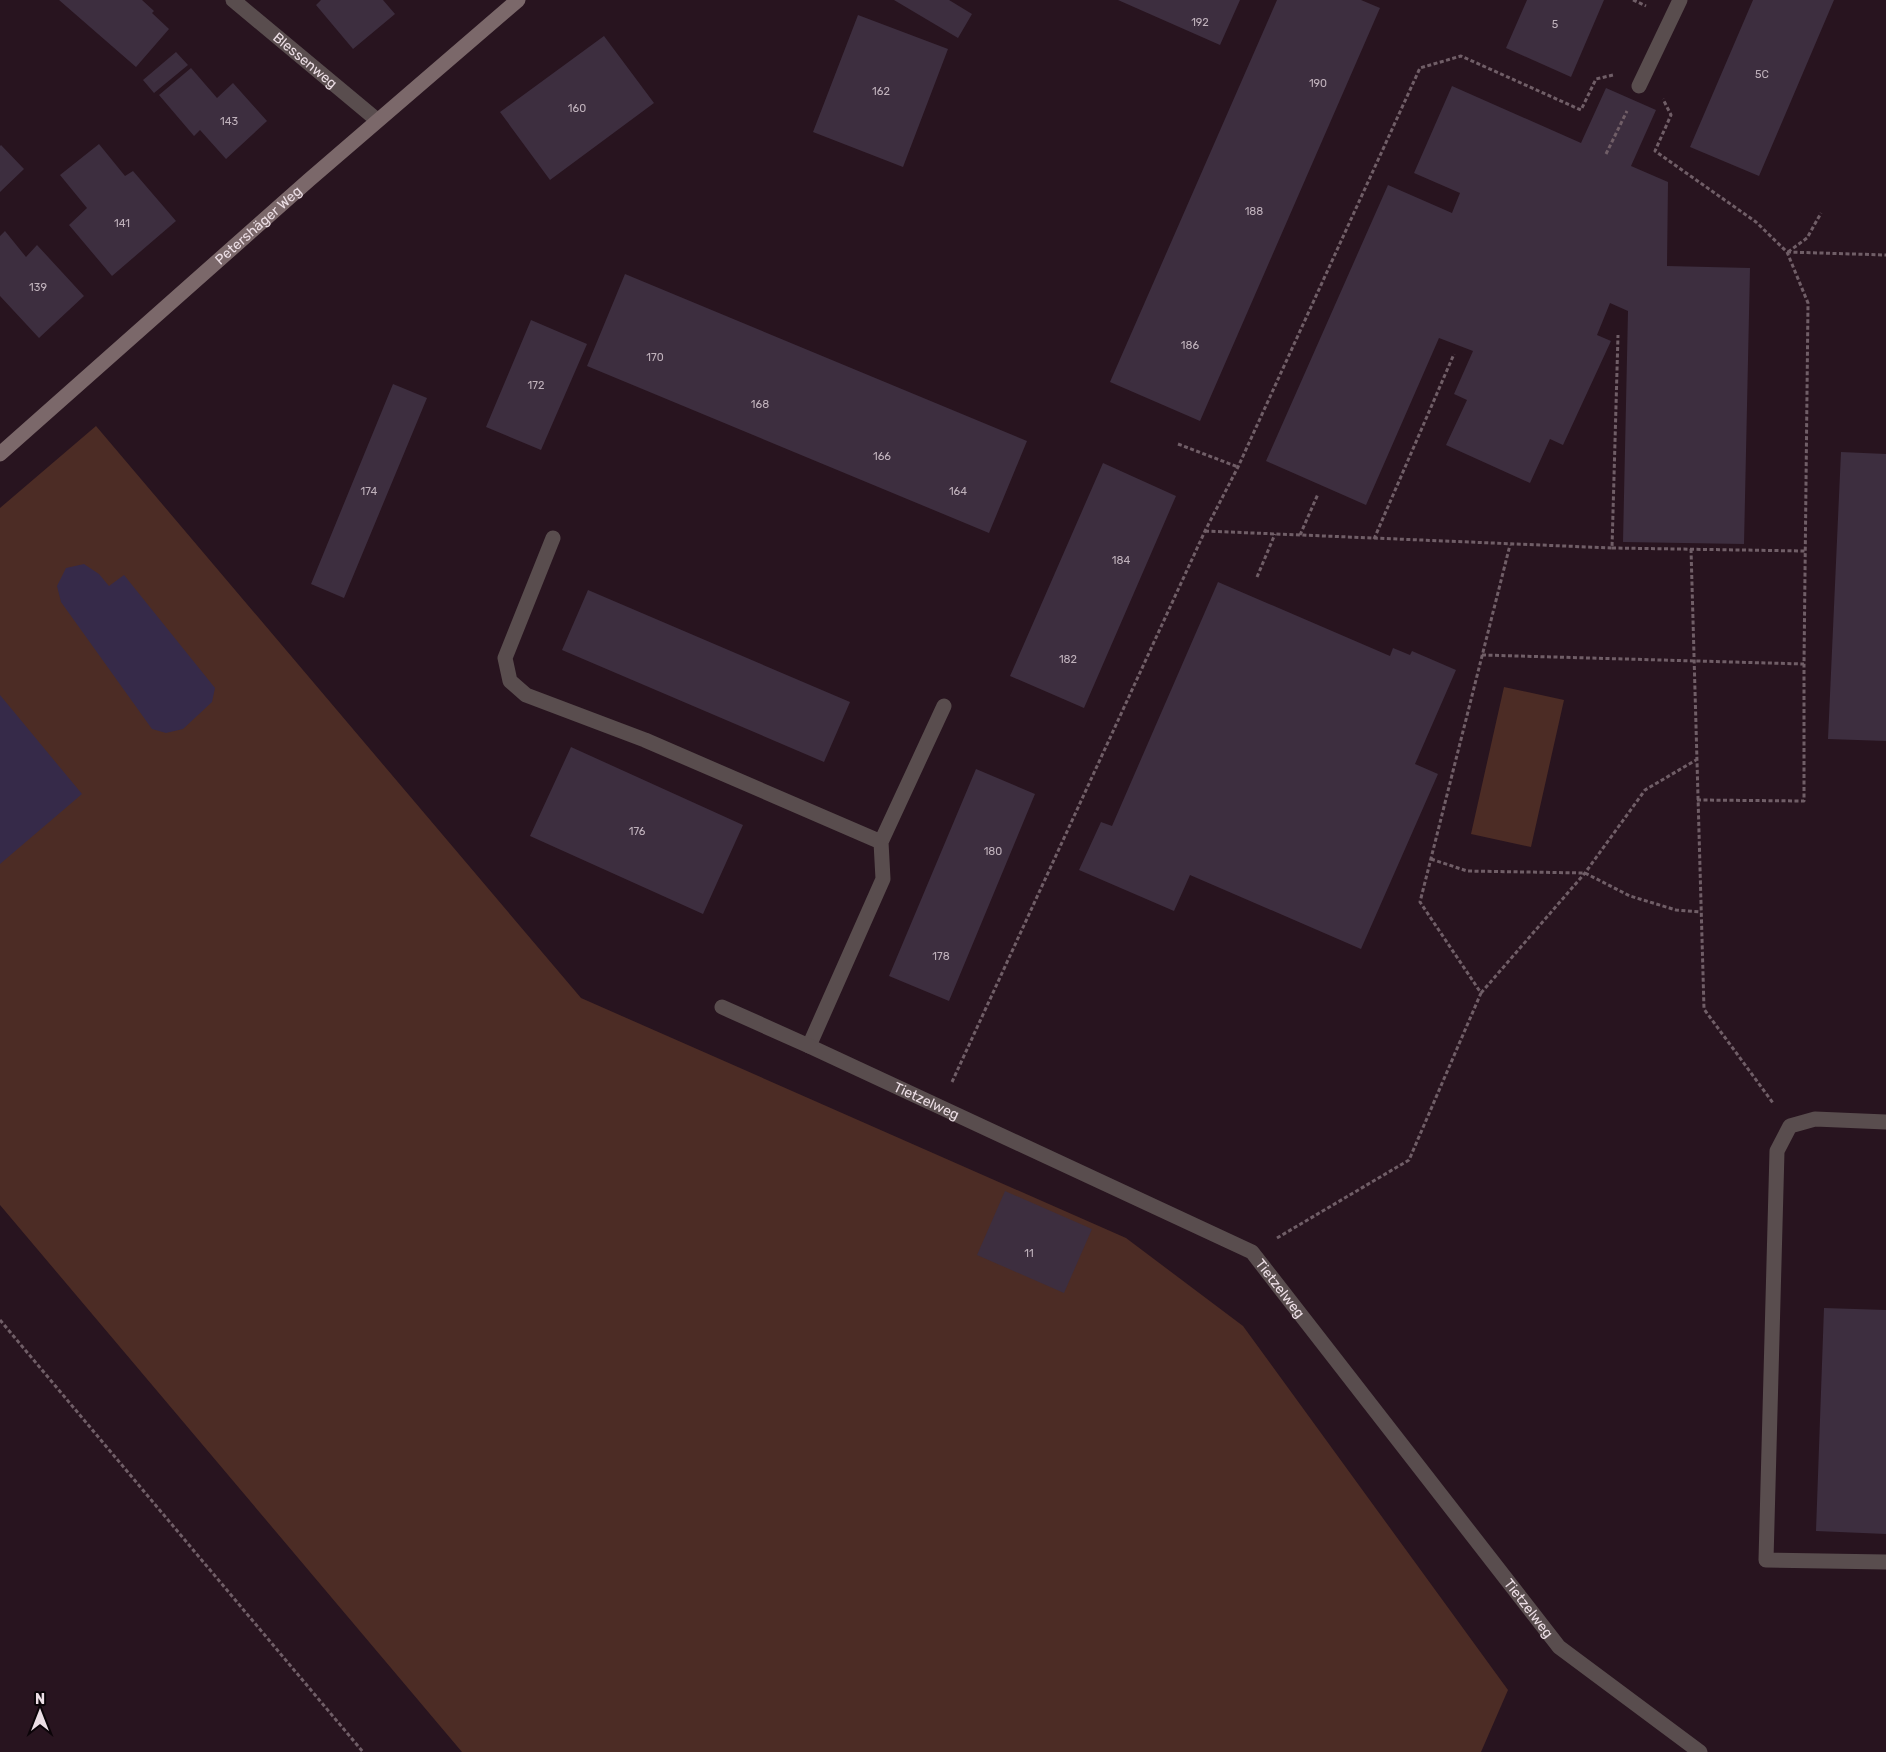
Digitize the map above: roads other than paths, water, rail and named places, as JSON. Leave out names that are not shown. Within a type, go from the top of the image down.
[{"type":"street","name":"Blessenweg","points":[[233,0],[377,120]]},
{"type":"street","name":"Petershäger Weg","points":[[0,454],[377,120],[518,0]]},
{"type":"street","points":[[1639,86],[1680,0]]},
{"type":"street","points":[[553,538],[505,658],[510,681],[526,695],[645,740],[881,842]]},
{"type":"street","points":[[809,1046],[883,879],[881,842],[944,706]]},
{"type":"street","name":"Tietzelweg","points":[[722,1007],[1252,1252],[1559,1647],[1700,1752]]},
{"type":"street","points":[[1886,1122],[1815,1119],[1790,1126],[1777,1151],[1766,1560],[1886,1562]]}]
